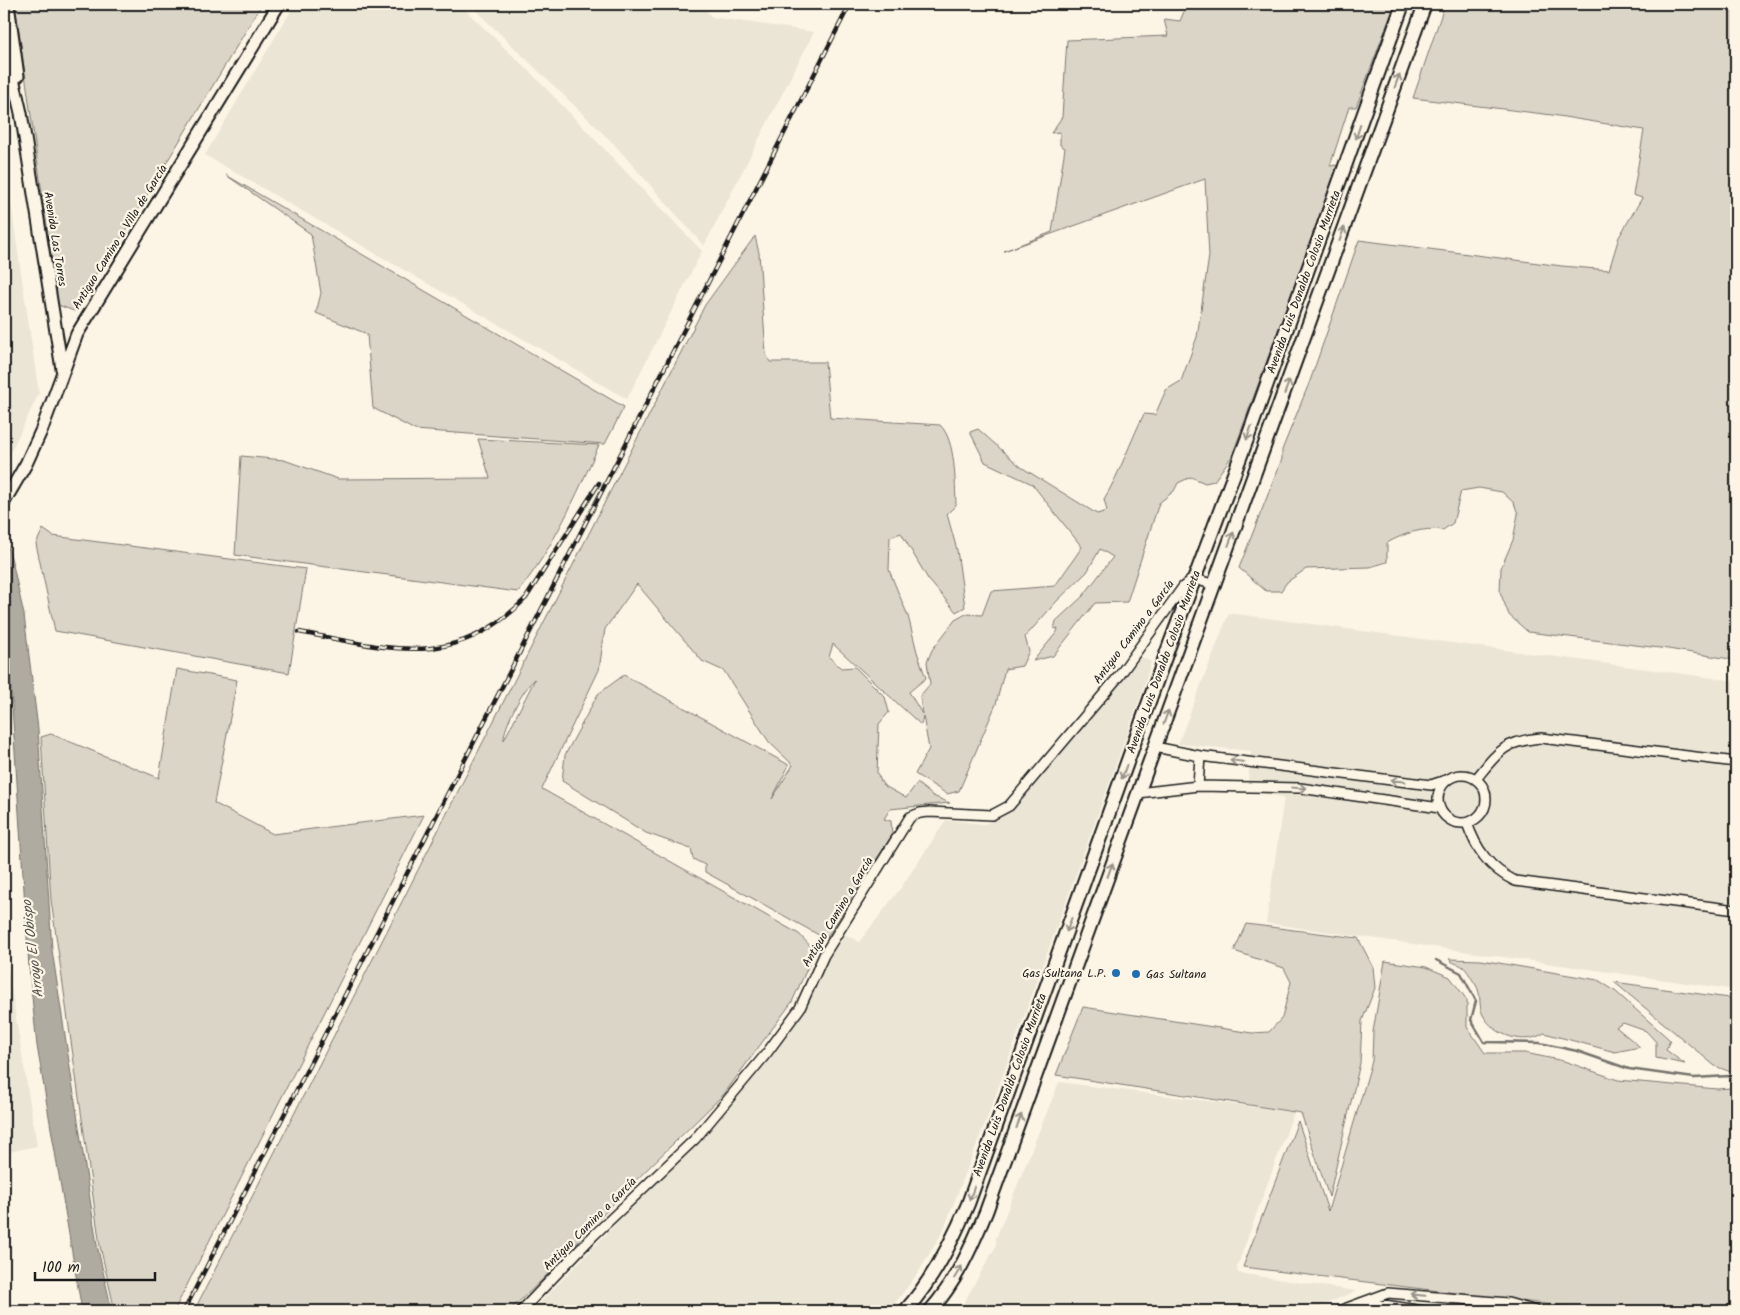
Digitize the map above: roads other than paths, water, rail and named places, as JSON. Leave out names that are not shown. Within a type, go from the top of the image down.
[{"type":"main road","name":"Avenida Luis Donaldo Colosio Murrieta","points":[[905,1311],[921,1291],[953,1239],[986,1154],[1194,578],[1252,425],[1403,4]]},
{"type":"main road","name":"Avenida Luis Donaldo Colosio Murrieta","points":[[934,1309],[971,1249],[1004,1162],[1425,4]]},
{"type":"main road","points":[[986,1154],[1004,1162]]},
{"type":"street","name":"Avenida Las Torres","points":[[8,4],[17,56],[21,113]]},
{"type":"street","name":"Antiguo Camino a Villa de García","points":[[6,499],[42,429],[62,369],[77,334],[279,4]]},
{"type":"street","name":"Avenida Las Torres","points":[[4,38],[21,113],[62,369]]},
{"type":"street","points":[[1194,578],[1213,585]]},
{"type":"street","name":"Antiguo Camino a García","points":[[521,1311],[593,1236],[695,1140],[771,1047],[800,1008],[824,955],[910,817],[929,812],[992,815],[1009,806],[1119,676],[1183,587],[1194,578]]},
{"type":"street","points":[[1476,778],[1502,749],[1526,739],[1541,738],[1736,762]]},
{"type":"street","points":[[1155,747],[1200,756],[1431,785],[1461,774],[1476,778],[1486,792],[1486,800],[1481,815],[1467,822],[1451,820],[1440,808],[1438,793],[1446,780]]},
{"type":"street","points":[[1198,786],[1200,756]]},
{"type":"street","points":[[1138,793],[1198,786],[1300,788],[1440,808]]},
{"type":"street","points":[[1467,822],[1473,841],[1490,864],[1502,874],[1515,881],[1736,910]]},
{"type":"street","points":[[1339,1311],[1361,1306],[1388,1292],[1508,1303],[1536,1311]]},
{"type":"street","points":[[1361,1306],[1424,1311]]},
{"type":"water","name":"Arroyo El Obispo","points":[[4,533],[24,615],[38,729],[52,950],[97,1245],[112,1311],[82,1311],[37,1046],[29,967],[9,660],[4,644]]},
{"type":"waterway","points":[[1436,960],[1461,973],[1476,1001],[1471,1020],[1484,1042],[1540,1043],[1577,1051],[1629,1069],[1694,1078],[1729,1076],[1736,1079]]},
{"type":"railway","points":[[184,1311],[850,4]]},
{"type":"railway","points":[[299,632],[362,644],[419,649],[446,645],[473,637],[500,621],[526,598],[599,483]]},
{"type":"place","name":"Gas Sultana L.P.","points":[[1116,973]]},
{"type":"place","name":"Gas Sultana","points":[[1136,974]]}]
